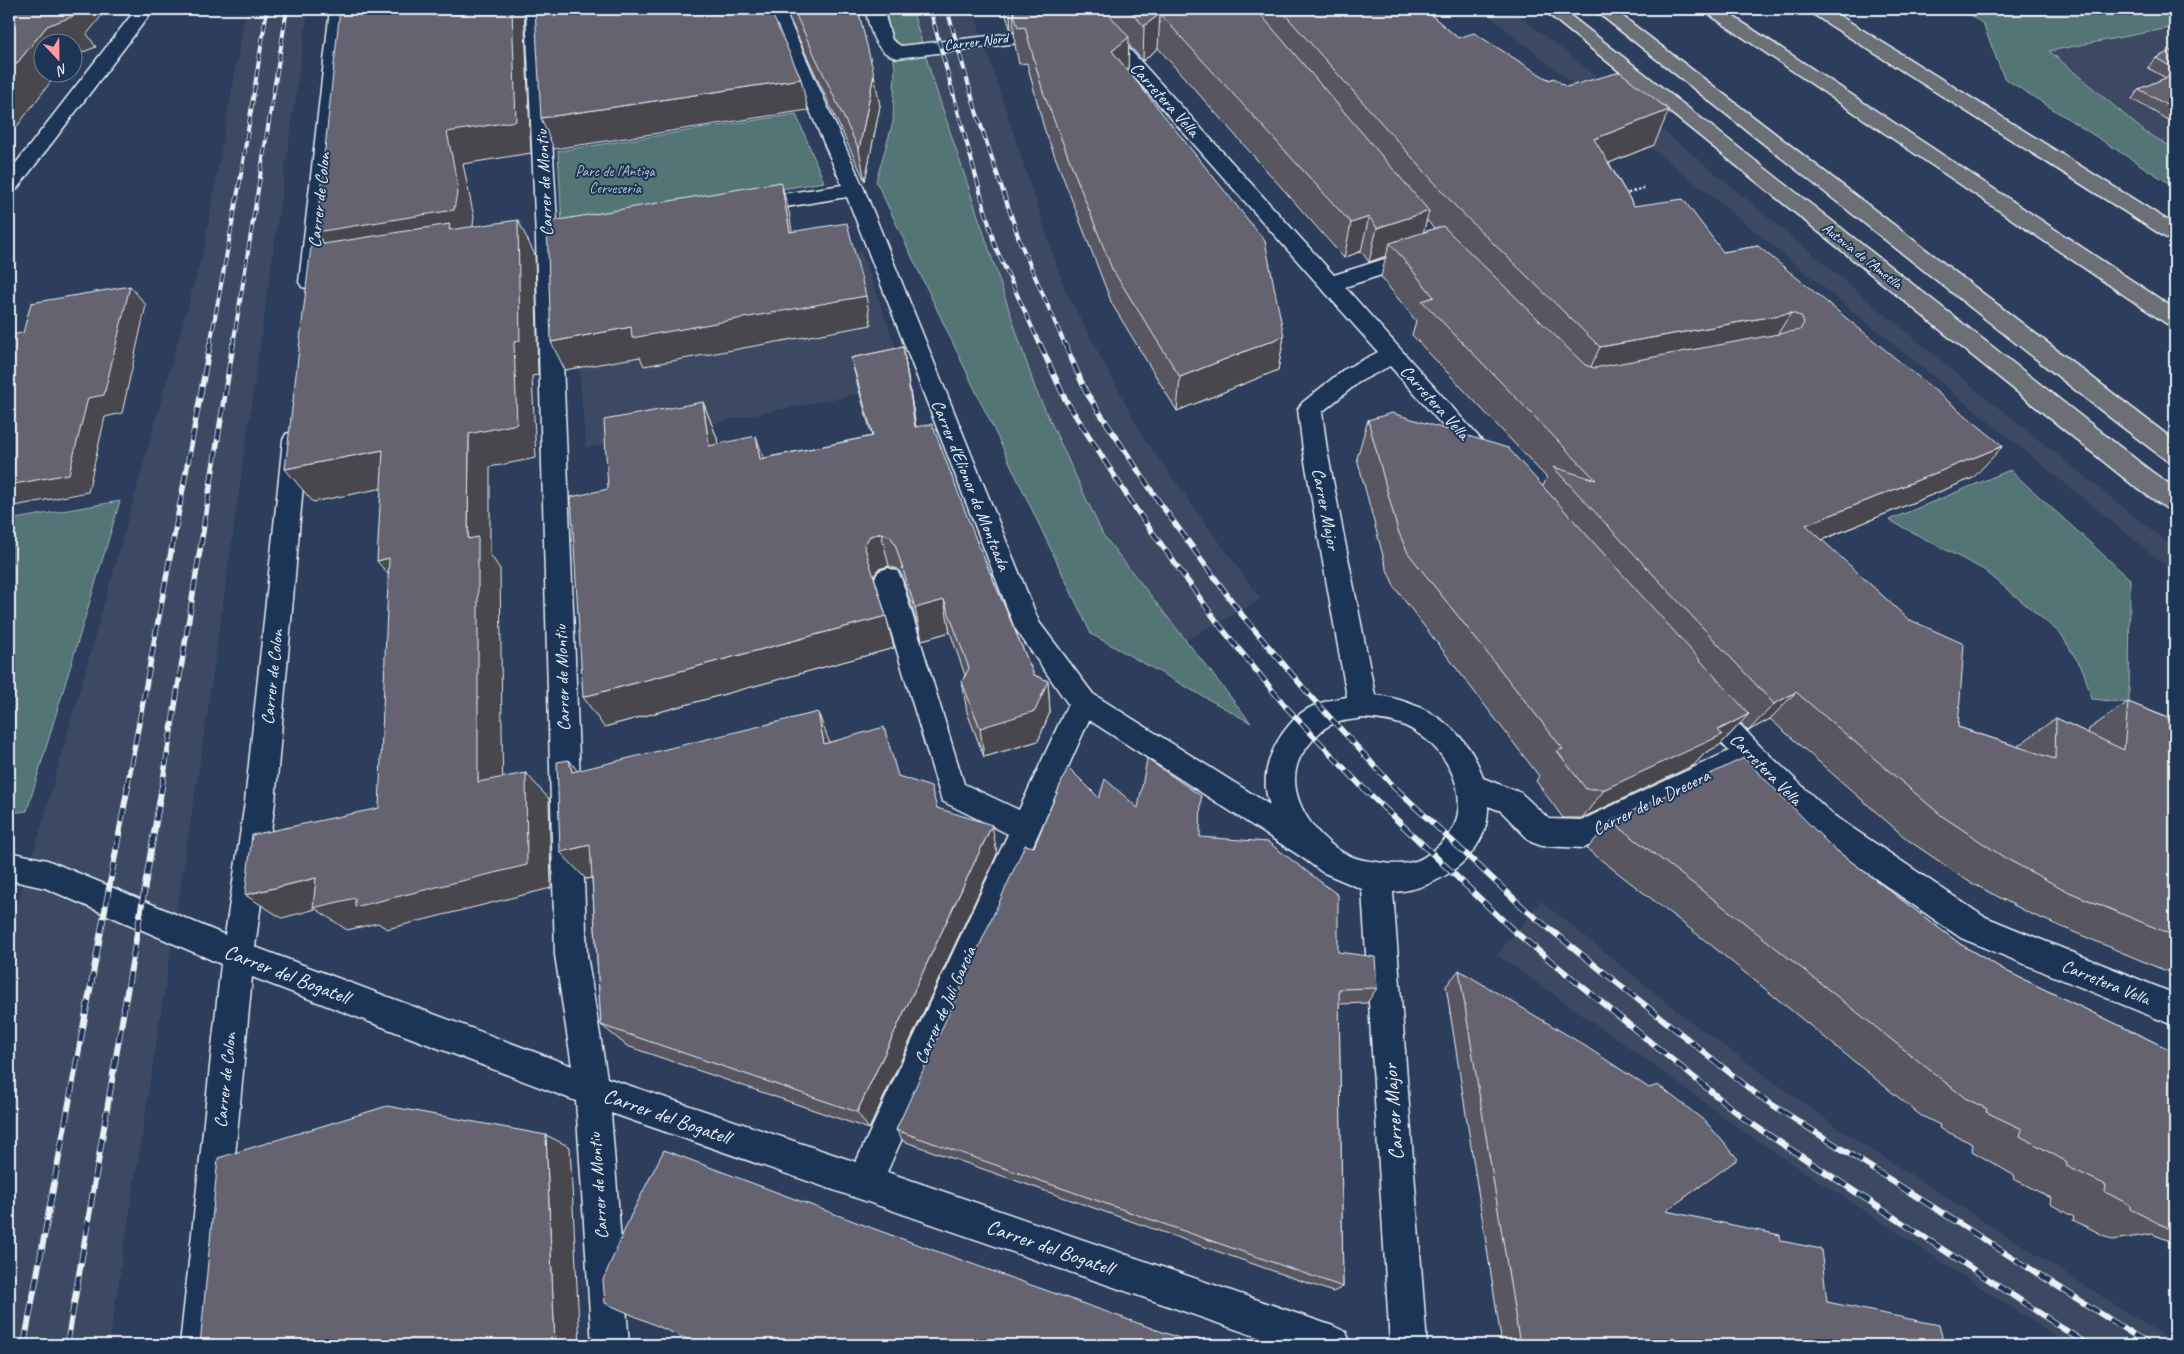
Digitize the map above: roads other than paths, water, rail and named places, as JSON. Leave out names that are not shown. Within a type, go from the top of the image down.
[{"type":"highway","name":"Autovia de l'Ametlla","points":[[1551,9],[2143,479],[2175,501]]},
{"type":"highway","points":[[1602,9],[2175,454]]},
{"type":"highway","points":[[1710,9],[2175,319]]},
{"type":"highway","points":[[1816,9],[2175,234]]},
{"type":"highway","points":[[2143,479],[2175,506]]},
{"type":"street","points":[[9,184],[145,9]]},
{"type":"street","name":"Carrer de Colon","points":[[308,306],[320,274],[339,9]]},
{"type":"street","name":"Carrer de Montiu","points":[[534,9],[547,238],[570,955],[592,1090],[610,1345]]},
{"type":"street","name":"Carrer d'Elionor de Montcada","points":[[775,9],[854,189],[1028,628],[1083,702],[1309,846]]},
{"type":"street","name":"Carrer Nord","points":[[874,9],[884,43],[897,52],[1072,32],[1107,34]]},
{"type":"street","name":"Carretera Vella","points":[[1086,9],[1506,482]]},
{"type":"street","points":[[725,210],[854,189]]},
{"type":"street","points":[[1330,284],[1434,245]]},
{"type":"street","name":"Carrer Major","points":[[1363,706],[1315,450],[1310,409],[1351,376],[1392,355]]},
{"type":"street","name":"Carrer de Colon","points":[[198,1345],[238,956],[260,802],[297,415]]},
{"type":"street","points":[[888,578],[952,792],[1026,828]]},
{"type":"street","name":"Carretera Vella","points":[[1686,686],[1750,755],[1823,825],[1972,927],[2175,1010]]},
{"type":"street","name":"Carrer de Juli García","points":[[865,1182],[1083,702]]},
{"type":"street","points":[[1363,706],[1392,709],[1421,720],[1445,738],[1463,761],[1473,788],[1474,815],[1466,837],[1452,856],[1431,871],[1405,878],[1376,878],[1352,873],[1329,862],[1309,846],[1291,822],[1287,813],[1281,794],[1281,767],[1292,743],[1310,723],[1335,711],[1363,706]]},
{"type":"street","name":"Carrer de la Drecera","points":[[1473,788],[1511,802],[1542,832],[1584,834],[1750,755]]},
{"type":"street","name":"Carrer del Bogatell","points":[[9,866],[46,874],[238,956],[592,1090],[865,1182],[1332,1345]]},
{"type":"street","name":"Carrer Major","points":[[1376,878],[1408,1345]]},
{"type":"railway","points":[[210,345],[240,181],[267,9]]},
{"type":"railway","points":[[233,345],[287,9]]},
{"type":"railway","points":[[930,9],[995,246],[1040,345]]},
{"type":"railway","points":[[947,9],[976,111],[1020,242],[1065,345]]},
{"type":"railway","points":[[127,787],[210,344]]},
{"type":"railway","points":[[162,787],[233,344]]},
{"type":"railway","points":[[1040,344],[1065,399],[1135,508],[1220,626],[1286,707],[1362,786]]},
{"type":"railway","points":[[1065,344],[1086,392],[1157,499],[1242,615],[1312,698],[1394,787]]},
{"type":"railway","points":[[24,1345],[128,786]]},
{"type":"railway","points":[[67,1345],[162,786]]},
{"type":"railway","points":[[1362,786],[1514,931],[1746,1120],[2088,1345]]},
{"type":"railway","points":[[1394,787],[1526,910],[1760,1097],[2150,1345]]},
{"type":"park label","name":"Parc de l'Antiga Cerveseria","points":[[615,180]]}]
